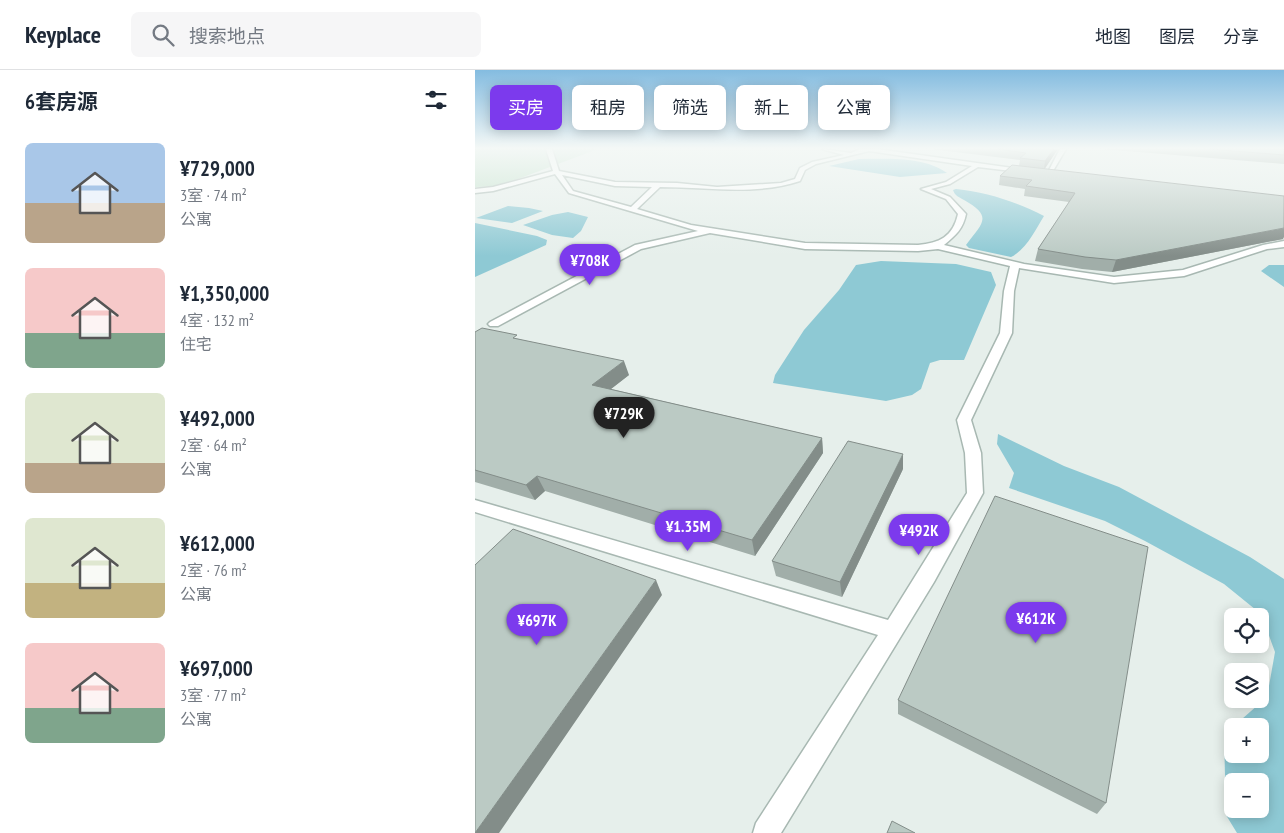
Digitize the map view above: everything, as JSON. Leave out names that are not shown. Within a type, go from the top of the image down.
[{"type":"street","points":[[475,191],[493,190],[512,185]]},
{"type":"street","points":[[566,185],[571,192],[709,231],[805,246],[855,248],[918,248],[938,246],[1015,265],[1114,280],[1184,273],[1266,247],[1284,244]]},
{"type":"street","points":[[640,185],[717,189],[786,185]]},
{"type":"street","points":[[632,210],[657,185]]},
{"type":"street","points":[[938,246],[955,232],[960,224],[962,214],[948,198],[924,189],[942,185]]},
{"type":"street","points":[[494,324],[638,247],[709,231]]},
{"type":"street","points":[[766,833],[891,630],[927,576],[975,493],[973,454],[964,420],[1007,333],[1009,291],[1015,265]]},
{"type":"street","points":[[475,506],[891,630]]},
{"type":"green space","points":[[475,185],[503,185],[499,186],[475,187]]},
{"type":"water","points":[[953,190],[1001,198],[1044,216],[1026,244],[1011,257],[969,248],[966,245],[980,226],[982,216],[973,206],[956,195]]},
{"type":"water","points":[[508,206],[543,211],[512,223],[476,218]]},
{"type":"water","points":[[568,212],[588,217],[581,231],[573,238],[552,235],[523,225],[552,215]]},
{"type":"water","points":[[475,223],[537,236],[547,240],[546,245],[475,277]]},
{"type":"water","points":[[881,261],[956,264],[991,272],[996,285],[964,360],[940,360],[930,363],[921,389],[912,395],[886,401],[773,383],[775,375],[804,330],[839,290],[856,265]]},
{"type":"water","points":[[1269,265],[1284,265],[1284,287],[1261,271]]},
{"type":"water","points":[[998,434],[1064,466],[1119,487],[1250,557],[1284,579],[1284,833],[1237,833],[1228,818],[1269,818],[1269,773],[1225,773],[1225,763],[1269,763],[1269,718],[1243,718],[1254,708],[1269,708],[1269,686],[1275,652],[1269,636],[1269,608],[1254,608],[1224,584],[1105,521],[1009,488],[1014,473],[997,444]]},
{"type":"building","points":[[1184,185],[1284,196],[1284,228],[1116,260],[1085,257],[1038,249],[1075,193],[1026,186]]},
{"type":"building","points":[[482,328],[517,335],[513,338],[624,361],[592,385],[822,438],[752,540],[537,476],[526,485],[475,470],[475,332]]},
{"type":"building","points":[[848,441],[903,454],[840,582],[772,561]]},
{"type":"building","points":[[995,496],[1148,547],[1106,803],[898,700]]},
{"type":"building","points":[[513,529],[656,580],[475,833],[475,565]]},
{"type":"building","points":[[892,821],[915,833],[887,833]]}]
